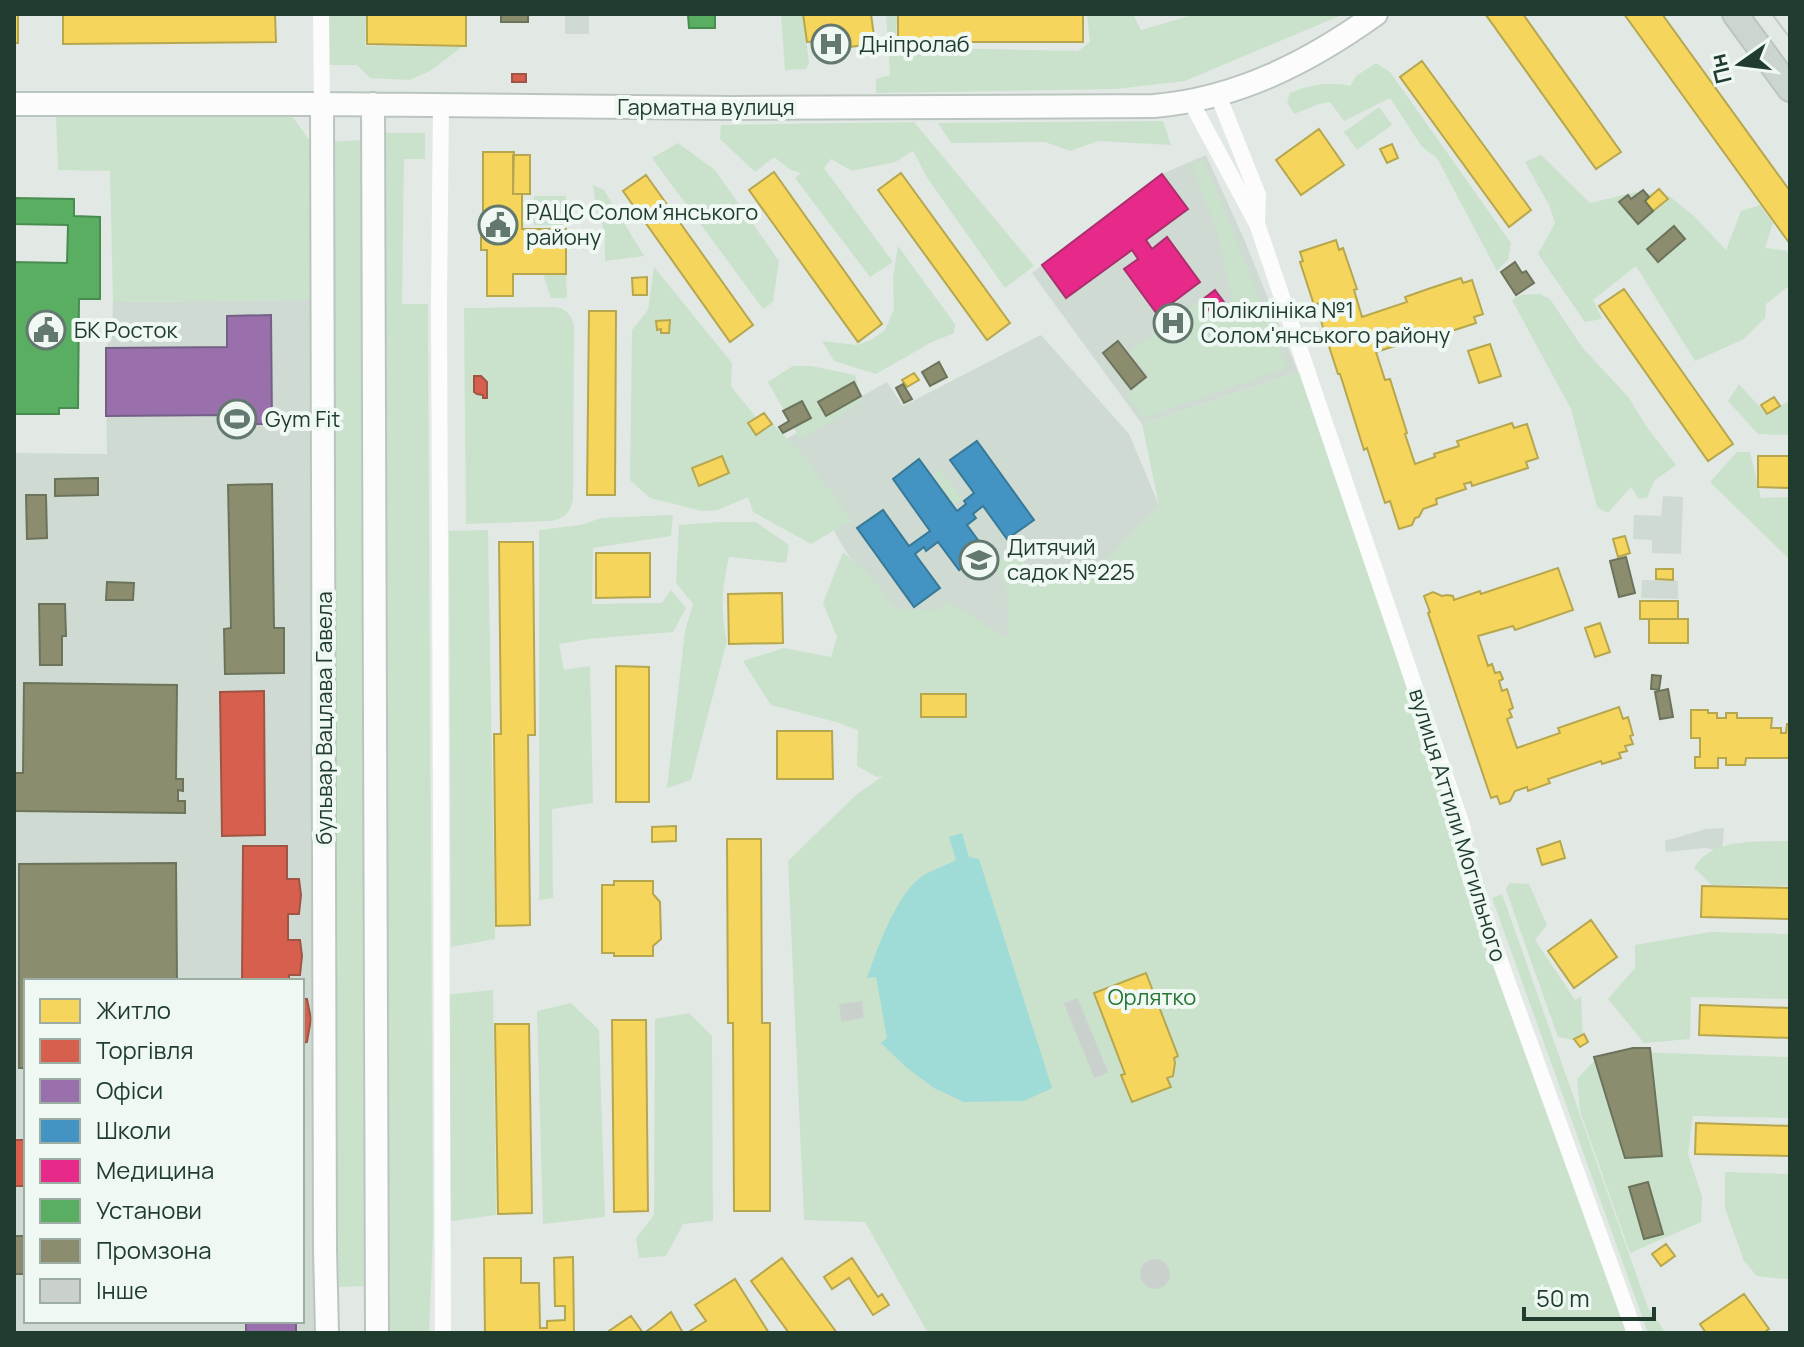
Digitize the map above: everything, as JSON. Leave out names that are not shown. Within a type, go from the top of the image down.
[{"type":"main road","points":[[1735,14],[1790,89]]},
{"type":"street","points":[[321,14],[322,104]]},
{"type":"street","name":"Гарматна вулиця","points":[[14,104],[733,108],[1154,106],[1191,102],[1252,85],[1325,49],[1376,14]]},
{"type":"street","name":"вулиця Аттили Могильного","points":[[1218,95],[1258,195],[1257,224]]},
{"type":"street","name":"вулиця Аттили Могильного","points":[[1191,102],[1257,224],[1463,828],[1465,862],[1476,895],[1635,1333]]},
{"type":"street","name":"бульвар Вацлава Гавела","points":[[322,104],[327,1333]]},
{"type":"street","points":[[373,104],[377,1333]]},
{"type":"street","points":[[441,105],[439,440],[443,1333]]},
{"type":"shaded area","points":[[565,14],[589,14],[589,34],[565,34]]},
{"type":"shaded area","name":"Поліклініка №1 Солом'янського району","points":[[1206,155],[1298,372],[1142,424],[1032,273],[1162,174]]},
{"type":"shaded area","points":[[312,300],[321,1333],[14,1333],[14,453],[107,454],[106,348],[112,334],[113,302]]},
{"type":"shaded area","name":"Дитячий садок №225","points":[[1041,335],[1129,434],[1159,505],[1054,615],[925,684],[781,442],[887,382],[903,406]]},
{"type":"shaded area","points":[[1663,496],[1683,497],[1681,554],[1652,553],[1652,540],[1633,539],[1634,515],[1661,516]]},
{"type":"shaded area","points":[[1642,580],[1678,581],[1678,599],[1641,598]]},
{"type":"shaded area","points":[[1724,828],[1722,851],[1705,848],[1666,852],[1665,841],[1706,829]]},
{"type":"green space","points":[[326,14],[366,14],[365,46],[462,47],[430,71],[410,80],[370,78],[357,65],[327,65]]},
{"type":"green space","points":[[781,14],[803,14],[809,63],[806,69],[785,70]]},
{"type":"green space","points":[[886,14],[897,14],[896,47],[1078,51],[1090,42],[1087,14],[1133,14],[1141,30],[1196,14],[1344,14],[1185,81],[1116,89],[876,93],[876,79],[890,75]]},
{"type":"green space","points":[[1376,63],[1390,72],[1511,243],[1508,260],[1497,271],[1437,158],[1422,147],[1390,98],[1344,121],[1330,102],[1294,114],[1287,102],[1290,93],[1304,88],[1327,84],[1350,86],[1356,76]]},
{"type":"green space","points":[[1379,107],[1392,125],[1357,150],[1344,132]]},
{"type":"green space","points":[[292,116],[312,144],[312,300],[113,302],[110,171],[58,170],[56,117]]},
{"type":"green space","points":[[1163,121],[1171,145],[1098,141],[1070,151],[1045,142],[951,143],[938,123]]},
{"type":"green space","points":[[914,122],[1034,266],[1005,288],[928,179],[913,151],[895,162],[852,171],[831,159],[824,168],[893,262],[870,277],[795,178],[801,173],[791,170],[774,157],[755,172],[720,139],[721,125]]},
{"type":"green space","points":[[380,133],[425,133],[425,159],[404,159],[402,304],[428,304],[433,1234],[429,1333],[385,1333]]},
{"type":"green space","points":[[362,140],[364,1286],[338,1287],[330,142]]},
{"type":"green space","points":[[678,143],[715,170],[779,261],[773,302],[763,309],[652,158]]},
{"type":"green space","points":[[1541,155],[1590,203],[1636,192],[1669,196],[1694,216],[1726,250],[1741,211],[1760,205],[1773,223],[1765,248],[1787,251],[1790,285],[1766,304],[1765,318],[1744,339],[1695,361],[1636,266],[1593,300],[1602,319],[1585,322],[1538,254],[1555,223],[1549,205],[1525,162]]},
{"type":"green space","points":[[1204,160],[1287,368],[1143,418],[1126,395],[1150,376],[1129,351],[1200,302],[1215,323],[1235,310],[1216,229],[1191,164]]},
{"type":"green space","points":[[593,185],[604,190],[644,256],[605,261],[605,232],[596,208]]},
{"type":"green space","points":[[534,196],[566,196],[566,225],[534,225]]},
{"type":"green space","points":[[898,246],[952,320],[954,333],[876,374],[834,361],[822,341],[856,345],[871,340],[885,330],[894,309],[893,278]]},
{"type":"green space","points":[[654,267],[732,363],[731,386],[758,420],[770,421],[804,456],[852,520],[811,544],[753,512],[748,497],[718,510],[702,511],[650,498],[630,480],[632,330],[648,310]]},
{"type":"green space","points":[[543,274],[566,275],[567,298],[551,298]]},
{"type":"green space","points":[[1540,294],[1550,299],[1582,347],[1629,398],[1676,465],[1654,481],[1647,498],[1639,499],[1631,487],[1608,513],[1597,507],[1571,409],[1512,300],[1521,295]]},
{"type":"green space","points":[[556,307],[569,314],[574,327],[573,500],[570,508],[552,521],[466,524],[464,308]]},
{"type":"green space","points":[[793,366],[811,366],[855,375],[862,400],[800,439],[768,382]]},
{"type":"green space","name":"Орлятко","points":[[1305,370],[1631,1333],[928,1333],[865,1222],[804,1220],[788,861],[857,794],[883,776],[877,777],[857,766],[858,730],[771,705],[743,661],[784,648],[831,657],[837,637],[823,603],[843,552],[870,576],[896,609],[933,610],[950,603],[1009,639],[1007,589],[995,562],[1011,551],[1048,584],[1084,572],[1081,586],[1159,505],[1142,424]]},
{"type":"green space","points":[[1739,384],[1767,415],[1790,400],[1790,435],[1758,434],[1728,401]]},
{"type":"green space","points":[[1737,452],[1750,452],[1761,498],[1790,497],[1790,560],[1710,482]]},
{"type":"green space","points":[[941,470],[962,499],[954,505],[933,476]]},
{"type":"green space","points":[[673,515],[671,536],[593,548],[592,604],[662,603],[671,590],[686,608],[673,632],[559,644],[564,670],[590,666],[593,803],[552,809],[553,898],[539,900],[539,530],[581,525],[601,518]]},
{"type":"green space","points":[[756,522],[789,545],[786,563],[729,557],[723,599],[727,641],[691,780],[667,788],[685,631],[693,604],[676,583],[679,525]]},
{"type":"green space","points":[[488,530],[495,939],[451,947],[449,531]]},
{"type":"green space","points":[[1790,841],[1790,886],[1712,885],[1694,868],[1702,858],[1724,846]]},
{"type":"green space","points":[[1509,883],[1529,884],[1547,925],[1535,940],[1575,1000],[1581,996],[1583,1038],[1558,1037],[1506,890]]},
{"type":"green space","points":[[1502,894],[1648,1308],[1666,1333],[1648,1333],[1492,898]]},
{"type":"green space","points":[[1710,932],[1790,934],[1790,999],[1691,997],[1690,1039],[1644,1043],[1608,999],[1635,968],[1635,945]]},
{"type":"green space","points":[[493,990],[496,1215],[451,1221],[445,995]]},
{"type":"green space","points":[[571,1003],[599,1030],[605,1217],[543,1224],[537,1011]]},
{"type":"green space","points":[[689,1013],[712,1036],[713,1221],[683,1224],[666,1256],[639,1258],[636,1238],[654,1215],[655,1019]]},
{"type":"green space","points":[[1630,1052],[1790,1057],[1790,1118],[1693,1116],[1688,1154],[1702,1196],[1701,1222],[1630,1253],[1580,1111],[1577,1079],[1593,1062]]},
{"type":"green space","points":[[1725,1172],[1790,1174],[1790,1278],[1757,1276],[1744,1261],[1725,1208]]},
{"type":"water","points":[[962,833],[969,857],[979,859],[1052,1088],[1024,1101],[964,1102],[934,1088],[881,1043],[887,1038],[876,977],[867,978],[876,953],[903,896],[925,875],[956,860],[949,837]]},
{"type":"building: Житло","points":[[14,14],[18,14],[18,43],[14,43]]},
{"type":"building: Житло","points":[[63,14],[275,14],[276,42],[63,44]]},
{"type":"building: Житло","points":[[367,14],[466,14],[466,46],[367,44]]},
{"type":"building: Житло","points":[[803,14],[871,14],[875,44],[822,50],[820,41],[807,42]]},
{"type":"building: Житло","points":[[898,14],[1083,14],[1083,42],[898,42]]},
{"type":"building: Житло","points":[[1488,14],[1523,14],[1621,152],[1596,169]]},
{"type":"building: Житло","points":[[1624,14],[1662,14],[1790,191],[1790,244]]},
{"type":"building: Житло","points":[[1422,61],[1531,210],[1509,227],[1400,77]]},
{"type":"building: Житло","points":[[1319,129],[1344,165],[1301,195],[1276,160]]},
{"type":"building: Житло","points":[[1392,144],[1398,158],[1387,163],[1380,149]]},
{"type":"building: Житло","points":[[483,152],[514,152],[513,194],[522,194],[522,229],[566,229],[566,274],[513,274],[513,296],[487,296],[487,250],[481,250]]},
{"type":"building: Житло","points":[[513,155],[530,155],[530,194],[513,194]]},
{"type":"building: Житло","points":[[774,172],[882,324],[858,342],[749,190]]},
{"type":"building: Житло","points":[[901,173],[1010,323],[987,340],[878,190]]},
{"type":"building: Житло","points":[[646,175],[753,325],[730,342],[623,191]]},
{"type":"building: Житло","points":[[1659,189],[1668,199],[1653,211],[1645,201]]},
{"type":"building: Житло","points":[[1336,240],[1339,250],[1343,248],[1357,289],[1354,290],[1362,317],[1407,302],[1405,297],[1428,289],[1461,278],[1463,283],[1472,280],[1483,314],[1474,317],[1476,323],[1376,352],[1385,380],[1390,379],[1415,464],[1459,446],[1457,441],[1512,423],[1514,428],[1527,424],[1538,458],[1526,462],[1528,468],[1472,486],[1471,482],[1464,484],[1466,489],[1436,499],[1437,504],[1423,509],[1412,525],[1399,529],[1390,501],[1385,503],[1367,448],[1364,450],[1324,331],[1319,313],[1323,312],[1320,303],[1314,305],[1300,262],[1303,261],[1300,252]]},
{"type":"building: Житло","points":[[647,277],[647,295],[633,295],[632,278]]},
{"type":"building: Житло","points":[[1624,289],[1733,444],[1708,461],[1599,306]]},
{"type":"building: Житло","points":[[589,311],[616,311],[615,495],[587,495]]},
{"type":"building: Житло","points":[[670,320],[669,333],[657,330],[656,321]]},
{"type":"building: Житло","points":[[1490,344],[1501,376],[1479,383],[1468,351]]},
{"type":"building: Житло","points":[[914,373],[919,380],[907,387],[902,380]]},
{"type":"building: Житло","points":[[1774,397],[1780,406],[1767,414],[1761,405]]},
{"type":"building: Житло","points":[[764,413],[772,424],[756,435],[748,423]]},
{"type":"building: Житло","points":[[722,456],[729,473],[699,486],[692,468]]},
{"type":"building: Житло","points":[[1758,456],[1790,456],[1790,488],[1758,487]]},
{"type":"building: Житло","points":[[1625,536],[1630,553],[1618,557],[1613,539]]},
{"type":"building: Житло","points":[[499,542],[533,542],[535,735],[528,735],[530,925],[496,926],[494,734],[501,734]]},
{"type":"building: Житло","points":[[596,553],[650,553],[650,597],[596,598]]},
{"type":"building: Житло","points":[[1558,568],[1573,610],[1515,630],[1513,626],[1478,636],[1488,666],[1492,664],[1495,673],[1500,672],[1502,691],[1507,689],[1513,708],[1509,710],[1512,717],[1507,719],[1517,748],[1560,733],[1558,728],[1619,707],[1623,719],[1628,717],[1633,744],[1625,746],[1627,751],[1619,753],[1621,758],[1602,764],[1601,761],[1548,779],[1550,783],[1528,791],[1527,787],[1515,791],[1510,801],[1500,804],[1497,796],[1491,798],[1424,596],[1433,592],[1453,596],[1454,600]]},
{"type":"building: Житло","points":[[1656,569],[1673,569],[1673,580],[1656,579]]},
{"type":"building: Житло","points":[[782,593],[783,643],[729,644],[728,594]]},
{"type":"building: Житло","points":[[1640,601],[1678,601],[1678,619],[1640,619]]},
{"type":"building: Житло","points":[[1649,619],[1688,619],[1688,643],[1649,643]]},
{"type":"building: Житло","points":[[1600,623],[1610,652],[1595,657],[1585,628]]},
{"type":"building: Житло","points":[[616,666],[649,667],[649,802],[616,802]]},
{"type":"building: Житло","points":[[921,694],[966,694],[966,717],[921,717]]},
{"type":"building: Житло","points":[[1691,710],[1708,710],[1708,713],[1717,713],[1717,718],[1726,718],[1726,713],[1737,713],[1737,718],[1772,718],[1771,728],[1781,728],[1781,733],[1786,733],[1787,724],[1790,724],[1790,758],[1746,758],[1745,765],[1726,765],[1726,758],[1718,758],[1718,768],[1695,768],[1695,757],[1700,757],[1700,738],[1691,738]]},
{"type":"building: Житло","points":[[777,731],[832,731],[833,779],[777,779]]},
{"type":"building: Житло","points":[[676,826],[676,841],[652,842],[652,827]]},
{"type":"building: Житло","points":[[727,839],[761,839],[762,1023],[770,1023],[770,1211],[734,1211],[733,1023],[728,1023]]},
{"type":"building: Житло","points":[[1560,841],[1565,858],[1542,865],[1537,849]]},
{"type":"building: Житло","points":[[614,881],[653,881],[653,894],[660,902],[661,939],[653,946],[653,956],[602,953],[602,885],[614,885]]},
{"type":"building: Житло","points":[[1702,886],[1790,888],[1790,919],[1701,917]]},
{"type":"building: Житло","points":[[1591,920],[1617,957],[1574,988],[1548,951]]},
{"type":"building: Житло","points":[[1146,973],[1178,1056],[1174,1058],[1173,1076],[1167,1078],[1171,1087],[1132,1102],[1121,1075],[1125,1074],[1094,993]]},
{"type":"building: Житло","points":[[1700,1005],[1790,1008],[1790,1038],[1699,1035]]},
{"type":"building: Житло","points":[[612,1020],[646,1020],[648,1211],[614,1212]]},
{"type":"building: Житло","points":[[495,1024],[529,1024],[532,1213],[498,1214]]},
{"type":"building: Житло","points":[[1584,1034],[1588,1042],[1580,1047],[1574,1039]]},
{"type":"building: Житло","points":[[1696,1123],[1790,1126],[1790,1156],[1695,1154]]},
{"type":"building: Житло","points":[[1666,1244],[1675,1256],[1661,1266],[1652,1254]]},
{"type":"building: Житло","points":[[573,1257],[574,1333],[485,1333],[484,1258],[521,1258],[521,1283],[539,1283],[540,1328],[547,1328],[547,1321],[565,1320],[565,1306],[555,1306],[554,1258]]},
{"type":"building: Житло","points":[[782,1258],[837,1333],[789,1333],[751,1281]]},
{"type":"building: Житло","points":[[852,1258],[878,1297],[882,1294],[889,1305],[873,1315],[849,1278],[832,1289],[824,1277]]},
{"type":"building: Житло","points":[[735,1279],[769,1333],[687,1333],[706,1321],[695,1305]]},
{"type":"building: Житло","points":[[1744,1294],[1769,1329],[1763,1333],[1706,1333],[1700,1324]]},
{"type":"building: Житло","points":[[671,1312],[683,1333],[644,1333],[654,1326]]},
{"type":"building: Житло","points":[[631,1316],[643,1333],[606,1333]]},
{"type":"building: Торгівля","points":[[512,74],[526,74],[526,82],[512,82]]},
{"type":"building: Торгівля","points":[[474,376],[481,376],[487,382],[487,398],[474,392]]},
{"type":"building: Торгівля","points":[[264,691],[265,835],[222,836],[220,692]]},
{"type":"building: Торгівля","points":[[243,846],[287,846],[287,879],[299,879],[301,895],[299,914],[288,914],[288,940],[300,940],[300,975],[289,975],[289,979],[242,979]]},
{"type":"building: Торгівля","points":[[304,999],[307,999],[311,1019],[307,1042],[304,1043]]},
{"type":"building: Торгівля","points":[[14,1140],[24,1140],[24,1186],[14,1186]]},
{"type":"building: Офіси","points":[[271,315],[272,424],[231,424],[231,415],[106,416],[106,348],[227,347],[227,316]]},
{"type":"building: Офіси","points":[[246,1323],[296,1323],[296,1333],[246,1333]]},
{"type":"building: Школи","points":[[977,441],[1034,520],[1007,539],[983,506],[973,514],[976,518],[967,525],[986,551],[959,570],[938,542],[926,551],[924,547],[915,554],[940,588],[914,607],[857,528],[883,510],[909,546],[930,531],[893,479],[919,459],[957,511],[974,493],[950,460]]},
{"type":"building: Медицина","points":[[1162,174],[1188,209],[1146,240],[1152,249],[1167,237],[1200,282],[1157,314],[1124,269],[1138,259],[1132,250],[1066,298],[1042,265]]},
{"type":"building: Медицина","points":[[1215,290],[1230,310],[1216,320],[1202,300]]},
{"type":"building: Установи","points":[[715,14],[715,28],[689,28],[688,15]]},
{"type":"building: Установи","name":"БК Росток","points":[[14,198],[74,199],[74,216],[100,217],[100,299],[79,299],[78,408],[59,408],[59,414],[14,414],[14,262],[67,263],[68,225],[14,224]]},
{"type":"building: Промзона","points":[[501,14],[528,14],[528,22],[501,22]]},
{"type":"building: Промзона","points":[[1643,190],[1649,197],[1645,201],[1653,211],[1638,224],[1619,202],[1628,195],[1631,199]]},
{"type":"building: Промзона","points":[[1674,226],[1685,239],[1658,262],[1647,249]]},
{"type":"building: Промзона","points":[[1515,262],[1534,283],[1516,295],[1501,272]]},
{"type":"building: Промзона","points":[[1118,341],[1146,377],[1131,389],[1103,353]]},
{"type":"building: Промзона","points":[[939,362],[947,377],[930,386],[922,372]]},
{"type":"building: Промзона","points":[[854,382],[861,396],[826,416],[818,402]]},
{"type":"building: Промзона","points":[[903,384],[912,399],[904,403],[896,388]]},
{"type":"building: Промзона","points":[[802,401],[811,418],[783,433],[779,427],[789,421],[783,411]]},
{"type":"building: Промзона","points":[[98,478],[98,495],[55,496],[55,479]]},
{"type":"building: Промзона","points":[[272,484],[274,628],[284,628],[284,673],[225,674],[224,629],[231,628],[228,485]]},
{"type":"building: Промзона","points":[[26,495],[46,495],[47,538],[27,539]]},
{"type":"building: Промзона","points":[[1626,557],[1635,593],[1619,597],[1610,561]]},
{"type":"building: Промзона","points":[[107,582],[134,583],[133,600],[106,600]]},
{"type":"building: Промзона","points":[[39,604],[65,604],[66,636],[62,636],[62,665],[40,665]]},
{"type":"building: Промзона","points":[[1652,675],[1661,676],[1659,690],[1651,689]]},
{"type":"building: Промзона","points":[[24,683],[177,685],[176,779],[183,779],[183,791],[178,790],[178,801],[185,801],[185,813],[14,811],[14,773],[23,773]]},
{"type":"building: Промзона","points":[[1668,689],[1673,717],[1660,719],[1655,692]]},
{"type":"building: Промзона","points":[[176,863],[177,979],[24,979],[24,1068],[19,1068],[19,864]]},
{"type":"building: Промзона","points":[[1633,1048],[1650,1048],[1662,1156],[1625,1158],[1594,1057]]},
{"type":"building: Промзона","points":[[1648,1182],[1663,1234],[1644,1239],[1629,1187]]},
{"type":"building: Промзона","points":[[14,1236],[24,1236],[24,1274],[14,1274]]},
{"type":"building: Інше","points":[[1077,999],[1107,1072],[1095,1077],[1065,1004]]},
{"type":"building: Інше","points":[[861,1002],[863,1017],[842,1021],[840,1005]]},
{"type":"building: Інше","points":[[1155,1260],[1165,1264],[1169,1274],[1165,1284],[1155,1288],[1145,1284],[1141,1274],[1145,1264]]},
{"type":"tram line","points":[[1772,14],[1790,38]]},
{"type":"place","name":"Дніпролаб","points":[[831,44]]},
{"type":"place","name":"РАЦС Солом'янського району","points":[[498,225]]},
{"type":"place","name":"Поліклініка №1 Солом'янського району","points":[[1173,323]]},
{"type":"place","name":"БК Росток","points":[[46,330]]},
{"type":"place","name":"Gym Fit","points":[[237,419]]},
{"type":"place","name":"Дитячий садок №225","points":[[979,560]]}]
